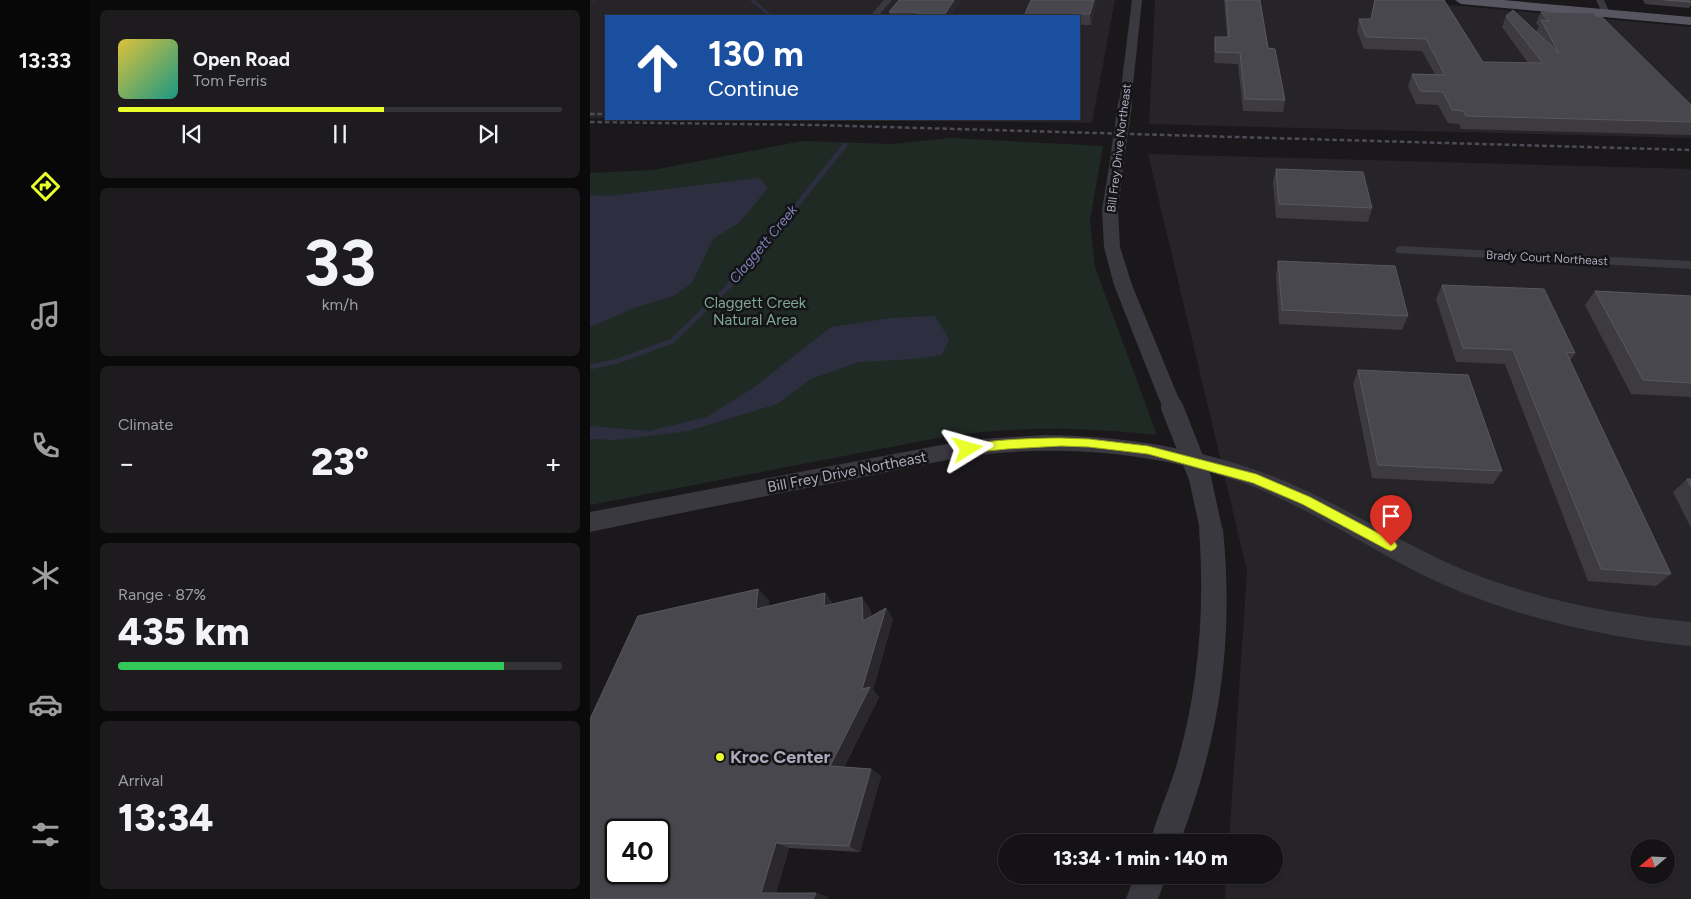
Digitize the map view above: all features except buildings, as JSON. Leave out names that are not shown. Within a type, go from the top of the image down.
[{"type":"main road","points":[[1461,0],[1691,21]]},
{"type":"street","points":[[875,15],[888,0]]},
{"type":"street","name":"Bill Frey Drive Northeast","points":[[1137,0],[1110,210],[1112,248],[1123,285],[1200,478],[1211,528],[1215,576],[1215,615],[1209,682],[1194,762],[1168,834]]},
{"type":"street","points":[[1600,0],[1606,13]]},
{"type":"street","name":"Brady Court Northeast","points":[[1402,250],[1691,265]]},
{"type":"street","name":"Bill Frey Drive Northeast","points":[[590,522],[955,451],[1007,444],[1089,443],[1148,450],[1236,472],[1306,500],[1437,569],[1474,585],[1538,607],[1606,622],[1691,634]]},
{"type":"street","points":[[1142,899],[1148,884]]},
{"type":"shaded area","points":[[590,0],[1115,0],[1092,123],[763,120],[1080,120],[1080,15],[605,15],[605,118],[590,118]]},
{"type":"shaded area","points":[[1155,0],[1396,0],[1691,27],[1691,138],[1149,124]]},
{"type":"shaded area","points":[[1148,154],[1691,169],[1691,899],[1225,899],[1226,884],[1283,884],[1283,834],[1230,834],[1247,571]]},
{"type":"green space","name":"Claggett Creek Natural Area","points":[[950,138],[1103,146],[1090,220],[1095,267],[1157,435],[1103,430],[1027,429],[948,436],[590,505],[590,173],[653,170],[802,141],[893,144]]},
{"type":"water","points":[[759,178],[768,188],[740,222],[713,239],[692,283],[673,296],[634,308],[590,327],[590,195],[609,196]]},
{"type":"water","points":[[935,316],[949,339],[942,355],[914,359],[859,362],[811,379],[777,404],[688,431],[616,440],[590,439],[590,426],[649,431],[707,417],[753,388],[831,327],[891,318]]},
{"type":"waterway","name":"Claggett Creek","points":[[752,0],[770,15]]},
{"type":"waterway","name":"Claggett Creek","points":[[770,239],[845,145]]},
{"type":"waterway","name":"Claggett Creek","points":[[590,367],[618,361],[672,341],[727,288],[771,237]]},
{"type":"railway","points":[[590,114],[605,114]]},
{"type":"railway","points":[[590,122],[816,125],[1691,150]]},
{"type":"place","name":"Kroc Center","points":[[720,757]]},
{"type":"route","points":[[968,449],[1007,444],[1061,442],[1089,443],[1148,450],[1236,472],[1256,479],[1306,500],[1391,546]]}]
